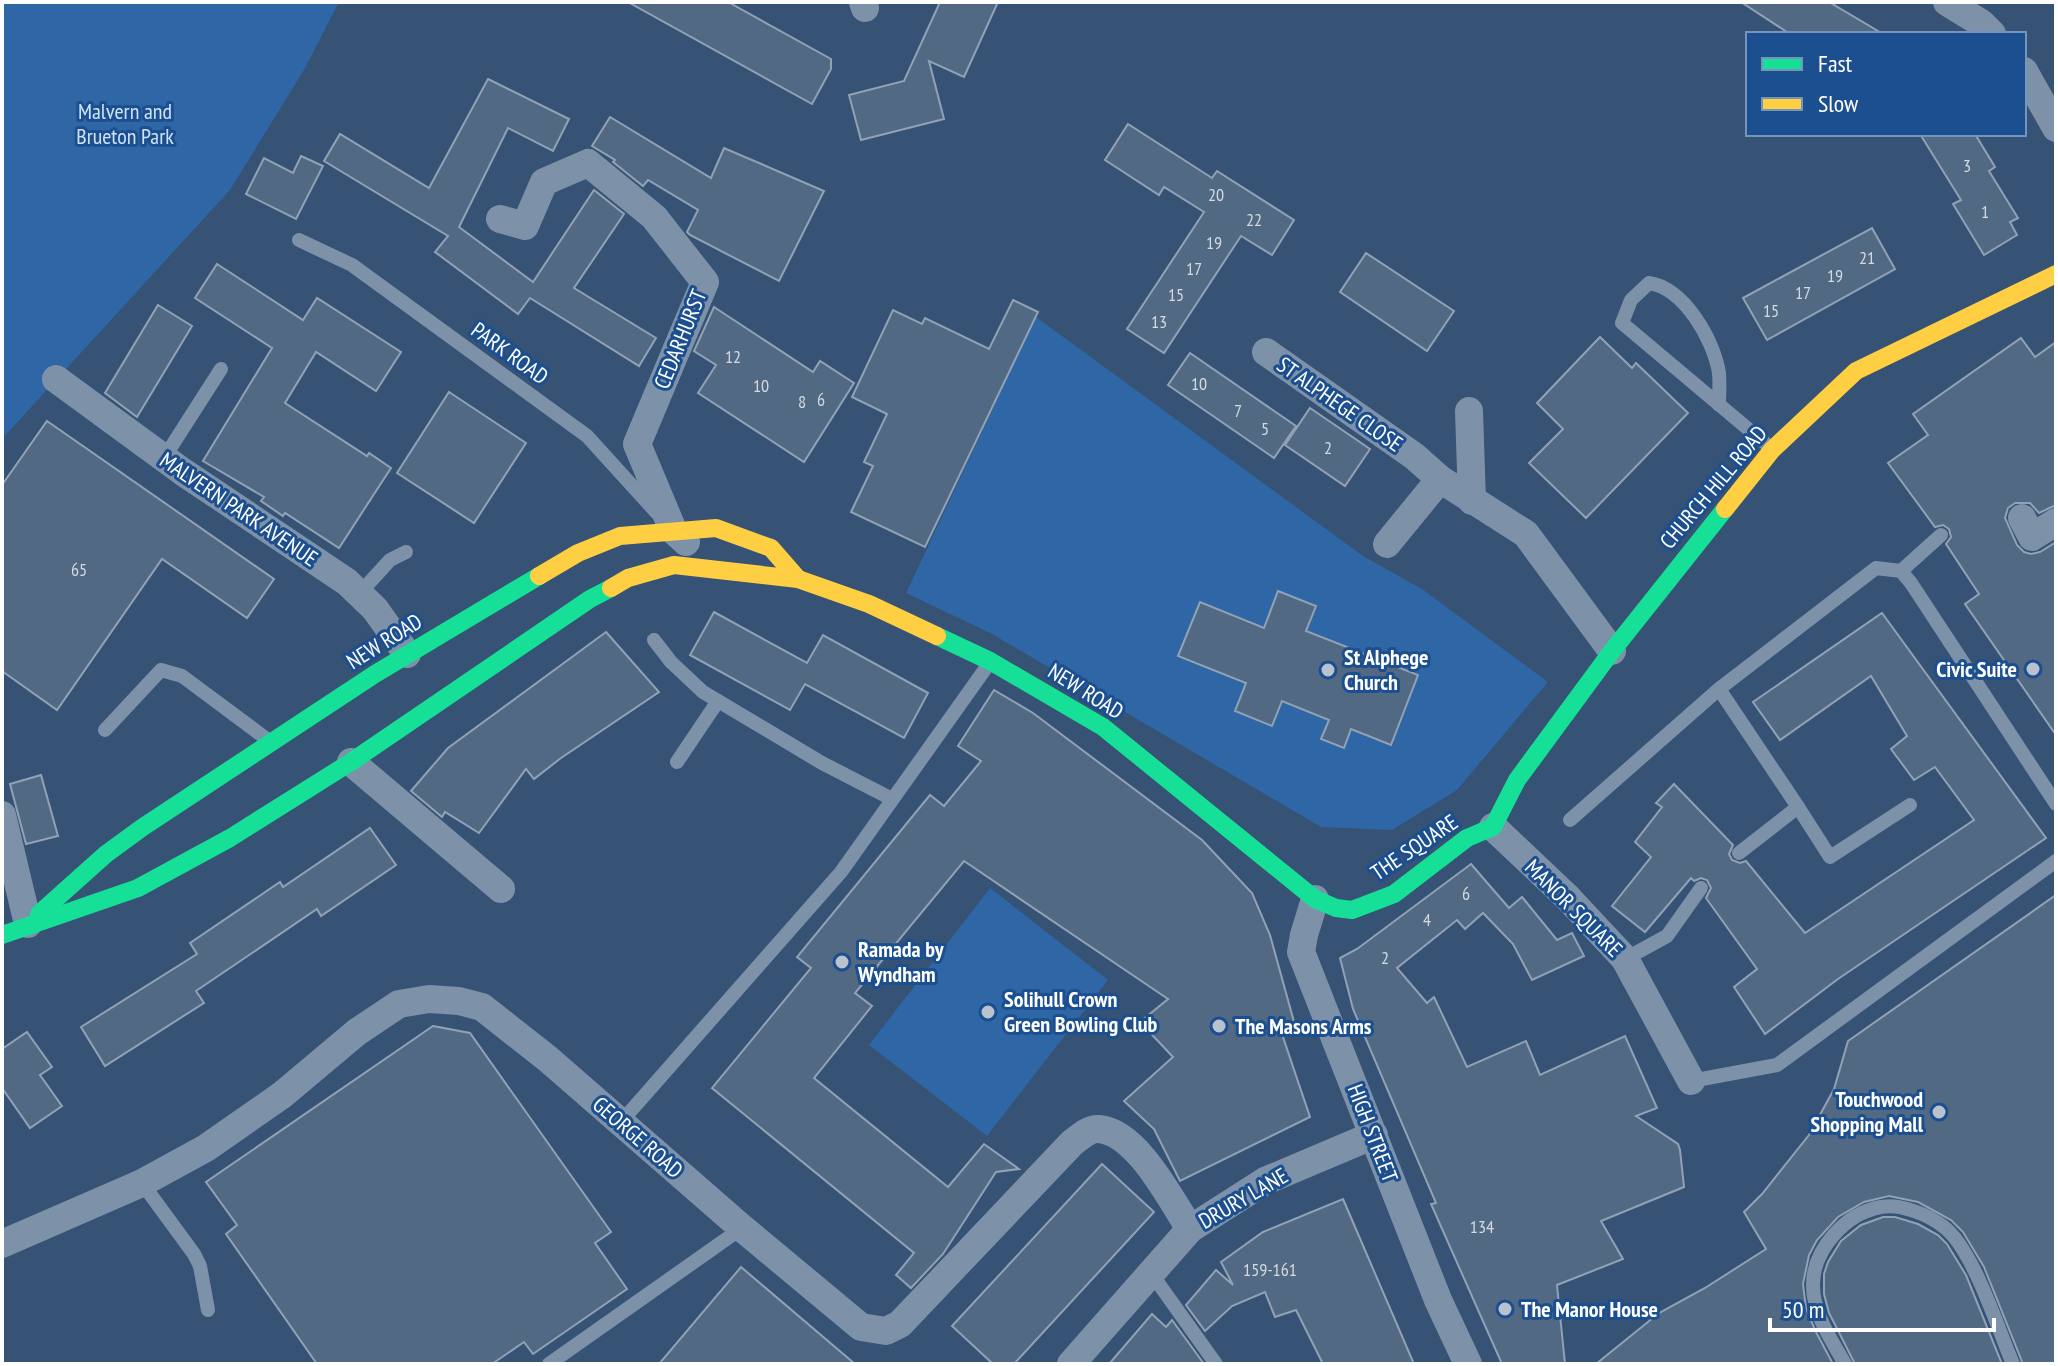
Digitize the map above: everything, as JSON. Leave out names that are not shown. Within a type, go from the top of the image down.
[{"type":"street","points":[[1947,2],[1987,20]]},
{"type":"street","points":[[2026,75],[2056,128]]},
{"type":"street","name":"CEDARHURST","points":[[500,219],[525,226],[544,182],[588,163],[654,217],[705,282],[637,444],[673,530]]},
{"type":"street","name":"CHURCH HILL ROAD","points":[[1493,827],[1517,780],[1612,651],[1772,450],[1856,371],[2056,274]]},
{"type":"street","name":"ST ALPHEGE CLOSE","points":[[1266,352],[1414,456],[1440,479],[1526,534],[1612,651]]},
{"type":"street","name":"MALVERN PARK AVENUE","points":[[56,379],[164,458],[347,582],[375,609],[407,654]]},
{"type":"street","points":[[1469,411],[1472,501]]},
{"type":"street","points":[[1387,544],[1440,479]]},
{"type":"street","points":[[2022,518],[2032,537],[2056,522]]},
{"type":"street","name":"NEW ROAD","points":[[28,924],[106,854],[147,832],[272,742],[380,680],[407,654],[578,553],[620,536],[716,528],[771,548],[798,579]]},
{"type":"street","points":[[673,530],[722,570]]},
{"type":"street","name":"NEW ROAD","points":[[2,935],[138,888],[168,864],[230,838],[351,762],[408,713],[590,599],[628,578],[674,565],[798,579],[869,604],[990,661],[1103,727],[1315,899]]},
{"type":"street","points":[[351,762],[501,889]]},
{"type":"street","points":[[2,815],[28,924]]},
{"type":"street","name":"THE SQUARE","points":[[1315,899],[1336,908],[1352,910],[1394,894],[1467,838],[1493,827]]},
{"type":"street","name":"MANOR SQUARE","points":[[1493,827],[1568,898],[1625,959],[1691,1081]]},
{"type":"street","name":"HIGH STREET","points":[[1315,899],[1301,952],[1438,1300],[1468,1364]]},
{"type":"street","name":"GEORGE ROAD","points":[[2,1244],[142,1183],[206,1148],[282,1095],[357,1032],[399,1004],[429,999],[459,1001],[482,1007],[548,1059],[861,1327],[886,1331],[908,1316],[1072,1143],[1090,1130],[1101,1129],[1120,1136],[1149,1165],[1190,1229]]},
{"type":"street","name":"DRURY LANE","points":[[1071,1364],[1190,1229],[1265,1181],[1374,1135]]},
{"type":"lane","name":"PARK ROAD","points":[[299,240],[352,265],[587,436],[673,530]]},
{"type":"lane","points":[[1719,405],[1719,373],[1710,345],[1686,303],[1663,285],[1649,283],[1631,300],[1622,323],[1772,450]]},
{"type":"lane","points":[[164,458],[221,369]]},
{"type":"lane","points":[[1570,820],[1719,689],[1876,568],[1901,571],[1941,535]]},
{"type":"lane","points":[[359,594],[390,560],[406,552]]},
{"type":"lane","points":[[1901,571],[2056,804]]},
{"type":"lane","points":[[654,640],[671,662],[703,692],[822,763],[892,799]]},
{"type":"lane","points":[[621,1122],[841,872],[990,661]]},
{"type":"lane","points":[[105,730],[161,670],[182,676],[272,742]]},
{"type":"lane","points":[[1719,689],[1830,857],[1910,805]]},
{"type":"lane","points":[[677,762],[718,701]]},
{"type":"lane","points":[[1739,853],[1798,807]]},
{"type":"lane","points":[[1691,1081],[1777,1065],[2056,861]]},
{"type":"lane","points":[[1625,959],[1667,936],[1701,888]]},
{"type":"lane","points":[[142,1183],[194,1254],[200,1266],[208,1310]]},
{"type":"lane","points":[[1845,1364],[1819,1318],[1813,1284],[1821,1250],[1853,1217],[1881,1206],[1904,1208],[1943,1226],[1952,1236],[1969,1260],[2013,1364]]},
{"type":"lane","points":[[549,1364],[742,1228]]},
{"type":"lane","points":[[1151,1273],[1216,1364]]},
{"type":"green space","name":"Malvern and Brueton Park","points":[[2,2],[339,2],[304,70],[230,190],[2,439]]},
{"type":"green space","points":[[1036,317],[1363,556],[1422,589],[1548,682],[1457,790],[1392,830],[1321,827],[992,634],[906,593]]},
{"type":"green space","name":"Solihull Crown Green Bowling Club","points":[[990,888],[1108,980],[987,1136],[869,1045]]},
{"type":"building","points":[[628,2],[728,2],[831,59],[831,69],[812,104]]},
{"type":"building","points":[[940,2],[998,2],[964,77],[929,61],[944,119],[861,140],[849,95],[904,81]]},
{"type":"building","points":[[1741,2],[1829,2],[1880,32],[1787,32]]},
{"type":"building","points":[[488,79],[569,119],[553,151],[508,128],[459,227],[533,282],[594,190],[624,214],[574,288],[656,338],[639,366],[530,298],[518,314],[435,252],[448,236],[324,161],[340,134],[429,188]]},
{"type":"building","points":[[610,117],[711,178],[724,148],[824,191],[779,281],[690,235],[687,232],[698,210],[648,180],[643,186],[613,162],[615,160],[592,146]]},
{"type":"building","points":[[1128,124],[1212,178],[1217,171],[1294,220],[1272,255],[1241,236],[1164,353],[1127,329],[1204,212],[1164,187],[1159,195],[1105,160]]},
{"type":"building","points":[[1921,136],[1976,136],[1995,167],[1989,171],[2018,218],[2010,222],[2017,235],[1984,255],[1953,204],[1961,200]]},
{"type":"building","points":[[301,156],[323,166],[296,219],[246,194],[264,158],[293,173]]},
{"type":"building","points":[[1872,228],[1895,269],[1767,340],[1743,298]]},
{"type":"building","points":[[1366,253],[1454,311],[1427,351],[1340,292]]},
{"type":"building","points":[[217,264],[303,320],[317,298],[401,352],[376,391],[316,352],[285,403],[391,468],[339,548],[285,513],[283,516],[261,501],[264,497],[203,461],[272,348],[195,298]]},
{"type":"building","points":[[1013,300],[1038,312],[925,547],[851,512],[873,466],[864,462],[887,414],[852,397],[893,310],[922,324],[925,318],[989,349]]},
{"type":"building","points":[[158,305],[192,326],[137,417],[105,393]]},
{"type":"building","points":[[714,307],[813,372],[820,361],[854,383],[804,462],[698,393],[716,365],[694,351]]},
{"type":"building","points":[[1600,337],[1632,368],[1636,363],[1688,413],[1586,518],[1529,463],[1563,429],[1537,403]]},
{"type":"building","points":[[2021,338],[2035,357],[2056,342],[2056,505],[2039,513],[2030,503],[2015,503],[2008,508],[2005,518],[2017,545],[2024,552],[2040,552],[2056,542],[2056,735],[1965,604],[1979,594],[1946,544],[1951,537],[1949,529],[1943,525],[1935,527],[1888,463],[1928,435],[1913,414]]},
{"type":"building","points":[[1190,353],[1296,426],[1274,458],[1168,385]]},
{"type":"building","points":[[449,392],[526,443],[474,523],[397,473]]},
{"type":"building","points":[[1310,408],[1370,449],[1345,486],[1285,445]]},
{"type":"building","points":[[47,421],[274,579],[247,618],[162,559],[57,710],[2,671],[2,485]]},
{"type":"building","name":"St Alphege Church","points":[[1278,591],[1316,606],[1306,631],[1418,675],[1391,745],[1351,729],[1344,748],[1321,739],[1329,720],[1282,701],[1272,726],[1235,711],[1246,683],[1178,656],[1200,602],[1264,628]]},
{"type":"building","points":[[714,612],[807,663],[823,635],[928,693],[904,738],[805,684],[790,710],[690,655]]},
{"type":"building","points":[[1882,613],[2046,838],[1838,979],[1765,1034],[1734,987],[1757,969],[1706,898],[1711,888],[1707,880],[1701,878],[1694,881],[1691,878],[1645,932],[1612,906],[1651,857],[1635,842],[1662,807],[1656,803],[1674,784],[1733,845],[1729,854],[1732,860],[1740,863],[1746,861],[1805,933],[1974,820],[1935,767],[1914,780],[1891,749],[1907,736],[1871,676],[1780,740],[1753,702]]},
{"type":"building","points":[[606,632],[659,692],[534,779],[526,769],[479,833],[445,812],[442,817],[411,791],[448,748]]},
{"type":"building","name":"Ramada by Wyndham","points":[[994,690],[1033,713],[1202,840],[1252,893],[1270,935],[1296,1029],[1282,1034],[1310,1117],[1180,1181],[1154,1129],[1124,1101],[1173,1057],[1140,1022],[1168,999],[964,861],[855,993],[872,1006],[814,1078],[948,1187],[984,1144],[1019,1169],[996,1172],[943,1254],[911,1288],[896,1275],[914,1253],[712,1088],[811,968],[797,957],[930,795],[944,806],[981,761],[958,746]]},
{"type":"building","points":[[41,775],[58,836],[26,844],[10,784]]},
{"type":"building","points":[[370,828],[396,865],[321,916],[317,909],[196,991],[204,1003],[105,1066],[81,1027],[197,954],[190,943],[280,882],[283,887]]},
{"type":"building","points":[[1471,864],[1509,908],[1522,897],[1557,940],[1572,933],[1584,956],[1532,980],[1513,944],[1483,913],[1465,929],[1457,920],[1397,968],[1427,1003],[1434,997],[1467,1067],[1526,1041],[1540,1075],[1625,1036],[1657,1108],[1636,1116],[1678,1144],[1680,1150],[1684,1187],[1601,1221],[1623,1259],[1557,1285],[1565,1364],[1502,1364],[1431,1204],[1436,1203],[1353,1009],[1340,958],[1357,949]]},
{"type":"building","name":"Touchwood Shopping Mall","points":[[2056,895],[2056,1364],[2023,1364],[1984,1267],[1963,1232],[1951,1220],[1918,1202],[1889,1196],[1864,1202],[1838,1217],[1817,1240],[1809,1255],[1803,1284],[1806,1308],[1833,1364],[1596,1364],[1659,1313],[1766,1249],[1744,1212],[1809,1135],[1834,1089],[1848,1041]]},
{"type":"building","points":[[433,1026],[470,1033],[611,1232],[595,1243],[627,1289],[533,1354],[524,1342],[492,1364],[317,1364],[226,1234],[237,1225],[206,1182]]},
{"type":"building","points":[[27,1032],[52,1067],[40,1075],[62,1106],[30,1128],[2,1088],[2,1049]]},
{"type":"building","points":[[1102,1164],[1154,1212],[1014,1364],[993,1364],[952,1326]]},
{"type":"building","points":[[1343,1199],[1414,1364],[1323,1364],[1296,1310],[1275,1317],[1265,1292],[1232,1306],[1205,1331],[1186,1305],[1216,1270],[1233,1285],[1221,1262],[1263,1232]]},
{"type":"building","points":[[1883,1217],[1918,1224],[1947,1244],[1966,1275],[2002,1364],[1855,1364],[1829,1313],[1824,1294],[1824,1274],[1841,1241],[1861,1225]]},
{"type":"building","points":[[741,1267],[855,1364],[659,1364]]},
{"type":"building","points":[[1152,1314],[1166,1327],[1172,1320],[1204,1364],[1109,1364]]},
{"type":"traffic: fast","points":[[937,636],[990,661],[1103,727],[1315,899],[1336,908],[1352,910],[1394,894],[1467,838],[1493,827],[1517,780],[1612,651],[1725,509]]},
{"type":"traffic: fast","points":[[39,914],[106,854],[143,827],[375,674],[539,576]]},
{"type":"traffic: fast","points":[[2,935],[138,888],[230,838],[351,762],[590,599],[611,588]]},
{"type":"traffic: slow","points":[[1725,509],[1772,450],[1856,371],[2056,274]]},
{"type":"traffic: slow","points":[[539,576],[578,553],[620,536],[716,528],[771,548],[798,579]]},
{"type":"traffic: slow","points":[[611,588],[628,578],[674,565],[798,579],[869,604],[937,636]]},
{"type":"place","name":"Civic Suite","points":[[2033,669]]},
{"type":"place","name":"St Alphege Church","points":[[1328,670]]},
{"type":"place","name":"Ramada by Wyndham","points":[[842,962]]},
{"type":"place","name":"Solihull Crown Green Bowling Club","points":[[988,1012]]},
{"type":"place","name":"The Masons Arms","points":[[1219,1026]]},
{"type":"place","name":"Touchwood Shopping Mall","points":[[1939,1112]]},
{"type":"place","name":"The Manor House","points":[[1505,1309]]}]
